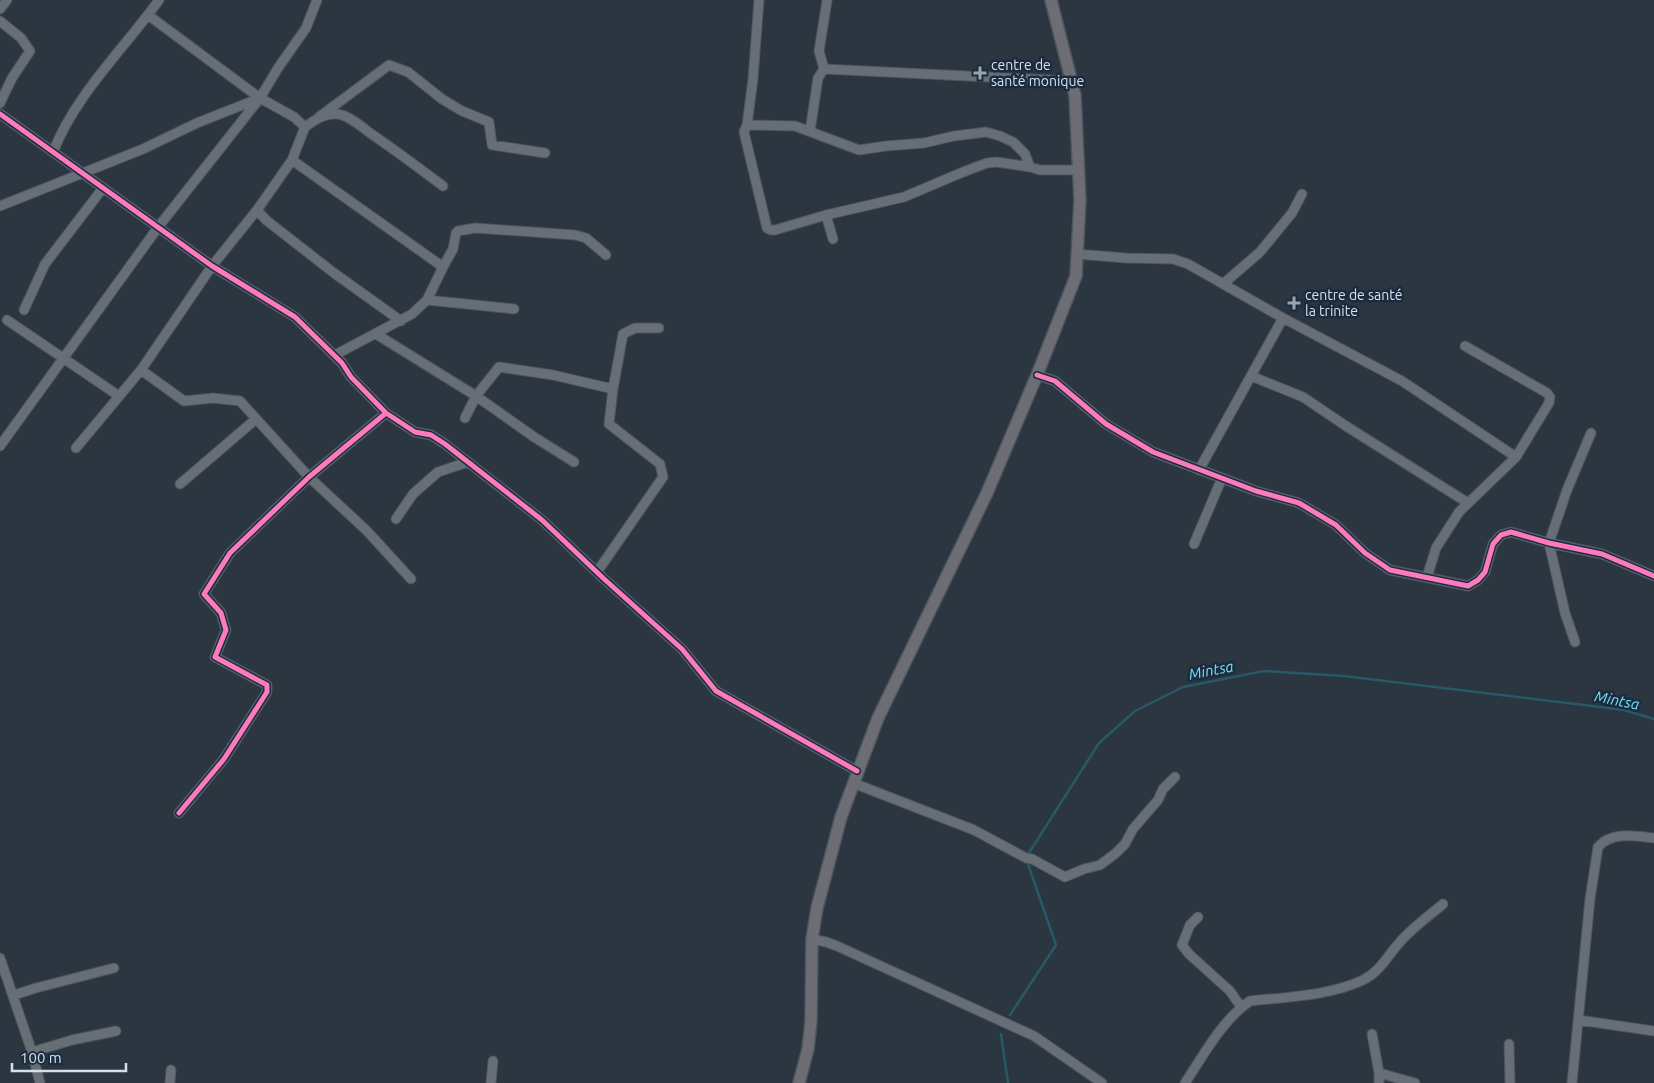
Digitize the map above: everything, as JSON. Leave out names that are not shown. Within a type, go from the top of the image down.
[{"type":"main road","points":[[799,1083],[808,1049],[811,1021],[812,939],[819,898],[841,817],[878,718],[987,493],[1037,376],[1076,276],[1080,200],[1074,95],[1050,0]]},
{"type":"street","points":[[0,9],[7,0]]},
{"type":"street","points":[[53,152],[61,133],[99,75],[159,0]]},
{"type":"street","points":[[0,446],[159,226],[260,98],[306,28],[317,0]]},
{"type":"street","points":[[759,0],[753,79],[747,125],[744,132],[767,228],[776,230],[847,209],[904,197],[987,163],[997,162],[1040,170],[1078,170]]},
{"type":"street","points":[[810,131],[818,78],[824,69],[819,51],[827,1]]},
{"type":"street","points":[[148,15],[260,98],[294,117],[305,127]]},
{"type":"street","points":[[0,21],[21,38],[30,51],[12,78],[0,103]]},
{"type":"street","points":[[76,448],[141,370],[212,266],[292,160],[305,127],[389,65],[408,72],[442,100],[489,122],[492,145],[545,153]]},
{"type":"street","points":[[824,69],[1071,81]]},
{"type":"street","points":[[0,206],[143,149],[260,98]]},
{"type":"street","points":[[0,114],[81,173],[159,226],[212,266],[295,317],[335,356],[351,377],[386,413],[415,432],[431,435],[438,439],[542,520],[682,649],[716,691],[857,771]]},
{"type":"street","points":[[319,117],[328,114],[338,114],[355,122],[409,159],[443,186]]},
{"type":"street","points":[[747,125],[795,126],[859,150],[924,143],[954,136],[986,132],[1012,142],[1024,154],[1030,167]]},
{"type":"street","points":[[292,160],[443,267]]},
{"type":"street","points":[[24,310],[45,264],[103,188]]},
{"type":"street","points":[[1223,284],[1260,252],[1292,213],[1302,194]]},
{"type":"street","points":[[256,210],[334,273],[401,321]]},
{"type":"street","points":[[826,215],[833,239]]},
{"type":"street","points":[[335,356],[401,321],[427,300],[453,250],[458,231],[475,228],[575,235],[586,238],[606,255]]},
{"type":"street","points":[[1077,254],[1173,259],[1188,264],[1283,318],[1402,381],[1516,457]]},
{"type":"street","points":[[427,300],[514,309]]},
{"type":"street","points":[[1199,470],[1283,318]]},
{"type":"street","points":[[7,320],[119,396]]},
{"type":"street","points":[[597,572],[663,477],[660,464],[609,424],[623,334],[635,328],[660,328]]},
{"type":"street","points":[[376,334],[476,396],[534,437],[574,462]]},
{"type":"street","points":[[1427,577],[1436,548],[1460,512],[1516,457],[1550,403],[1550,397],[1547,393],[1465,346]]},
{"type":"street","points":[[465,418],[476,396],[499,367],[553,375],[613,389]]},
{"type":"street","points":[[141,370],[184,401],[212,398],[240,401],[309,477],[367,532],[411,579]]},
{"type":"street","points":[[1037,376],[1055,382],[1106,424],[1152,452],[1256,491],[1299,503],[1336,525],[1365,553],[1390,570],[1468,586],[1478,580],[1485,572],[1493,544],[1502,534],[1510,532],[1549,543],[1602,554],[1654,576]]},
{"type":"street","points":[[1251,376],[1303,397],[1468,503]]},
{"type":"street","points":[[179,813],[224,759],[267,692],[268,685],[215,658],[226,630],[222,612],[204,594],[230,553],[309,477],[386,413]]},
{"type":"street","points":[[180,484],[256,419]]},
{"type":"street","points":[[1575,642],[1565,613],[1549,543],[1567,490],[1591,433]]},
{"type":"street","points":[[396,519],[413,494],[438,472],[468,462]]},
{"type":"street","points":[[1194,544],[1222,478]]},
{"type":"street","points":[[853,783],[974,830],[1065,877],[1100,865],[1116,854],[1125,844],[1133,829],[1158,800],[1163,789],[1175,777]]},
{"type":"street","points":[[1572,1083],[1590,899],[1598,847],[1604,841],[1618,835],[1654,838]]},
{"type":"street","points":[[1185,1083],[1230,1018],[1241,1007],[1250,1001],[1314,994],[1341,988],[1364,980],[1380,968],[1401,941],[1443,904]]},
{"type":"street","points":[[1198,917],[1190,925],[1182,945],[1188,954],[1230,991],[1241,1007]]},
{"type":"street","points":[[812,939],[837,946],[1034,1036],[1102,1083]]},
{"type":"street","points":[[0,958],[14,995],[40,1083]]},
{"type":"street","points":[[14,995],[114,968]]},
{"type":"street","points":[[1579,1020],[1654,1031]]},
{"type":"street","points":[[32,1052],[72,1040],[116,1031]]},
{"type":"street","points":[[1372,1034],[1379,1083]]},
{"type":"street","points":[[1510,1044],[1510,1083]]},
{"type":"street","points":[[491,1083],[493,1061]]},
{"type":"street","points":[[170,1083],[172,1070]]},
{"type":"street","points":[[1379,1073],[1415,1083]]},
{"type":"waterway","name":"Mintsa","points":[[1027,856],[1099,743],[1135,711],[1183,687],[1264,671],[1344,676],[1624,710],[1654,719]]},
{"type":"waterway","name":"Mintsa","points":[[1010,1015],[1056,945],[1027,861]]},
{"type":"waterway","name":"Mintsa","points":[[1001,1034],[1008,1083]]},
{"type":"cycle path","points":[[0,114],[212,266],[295,317],[342,363],[351,377],[386,413],[415,432],[431,435],[445,444],[542,520],[682,649],[716,691],[857,771]]},
{"type":"cycle path","points":[[1037,375],[1055,381],[1106,424],[1153,452],[1256,491],[1299,503],[1336,525],[1365,553],[1390,570],[1468,586],[1478,580],[1485,572],[1493,544],[1501,535],[1511,532],[1549,543],[1602,554],[1654,576]]},
{"type":"cycle path","points":[[179,813],[224,759],[267,692],[267,685],[215,657],[226,630],[221,613],[204,594],[230,553],[309,477],[386,413]]},
{"type":"place","name":"centre de santé monique","points":[[980,73]]},
{"type":"place","name":"centre de santé la trinite","points":[[1294,303]]}]
